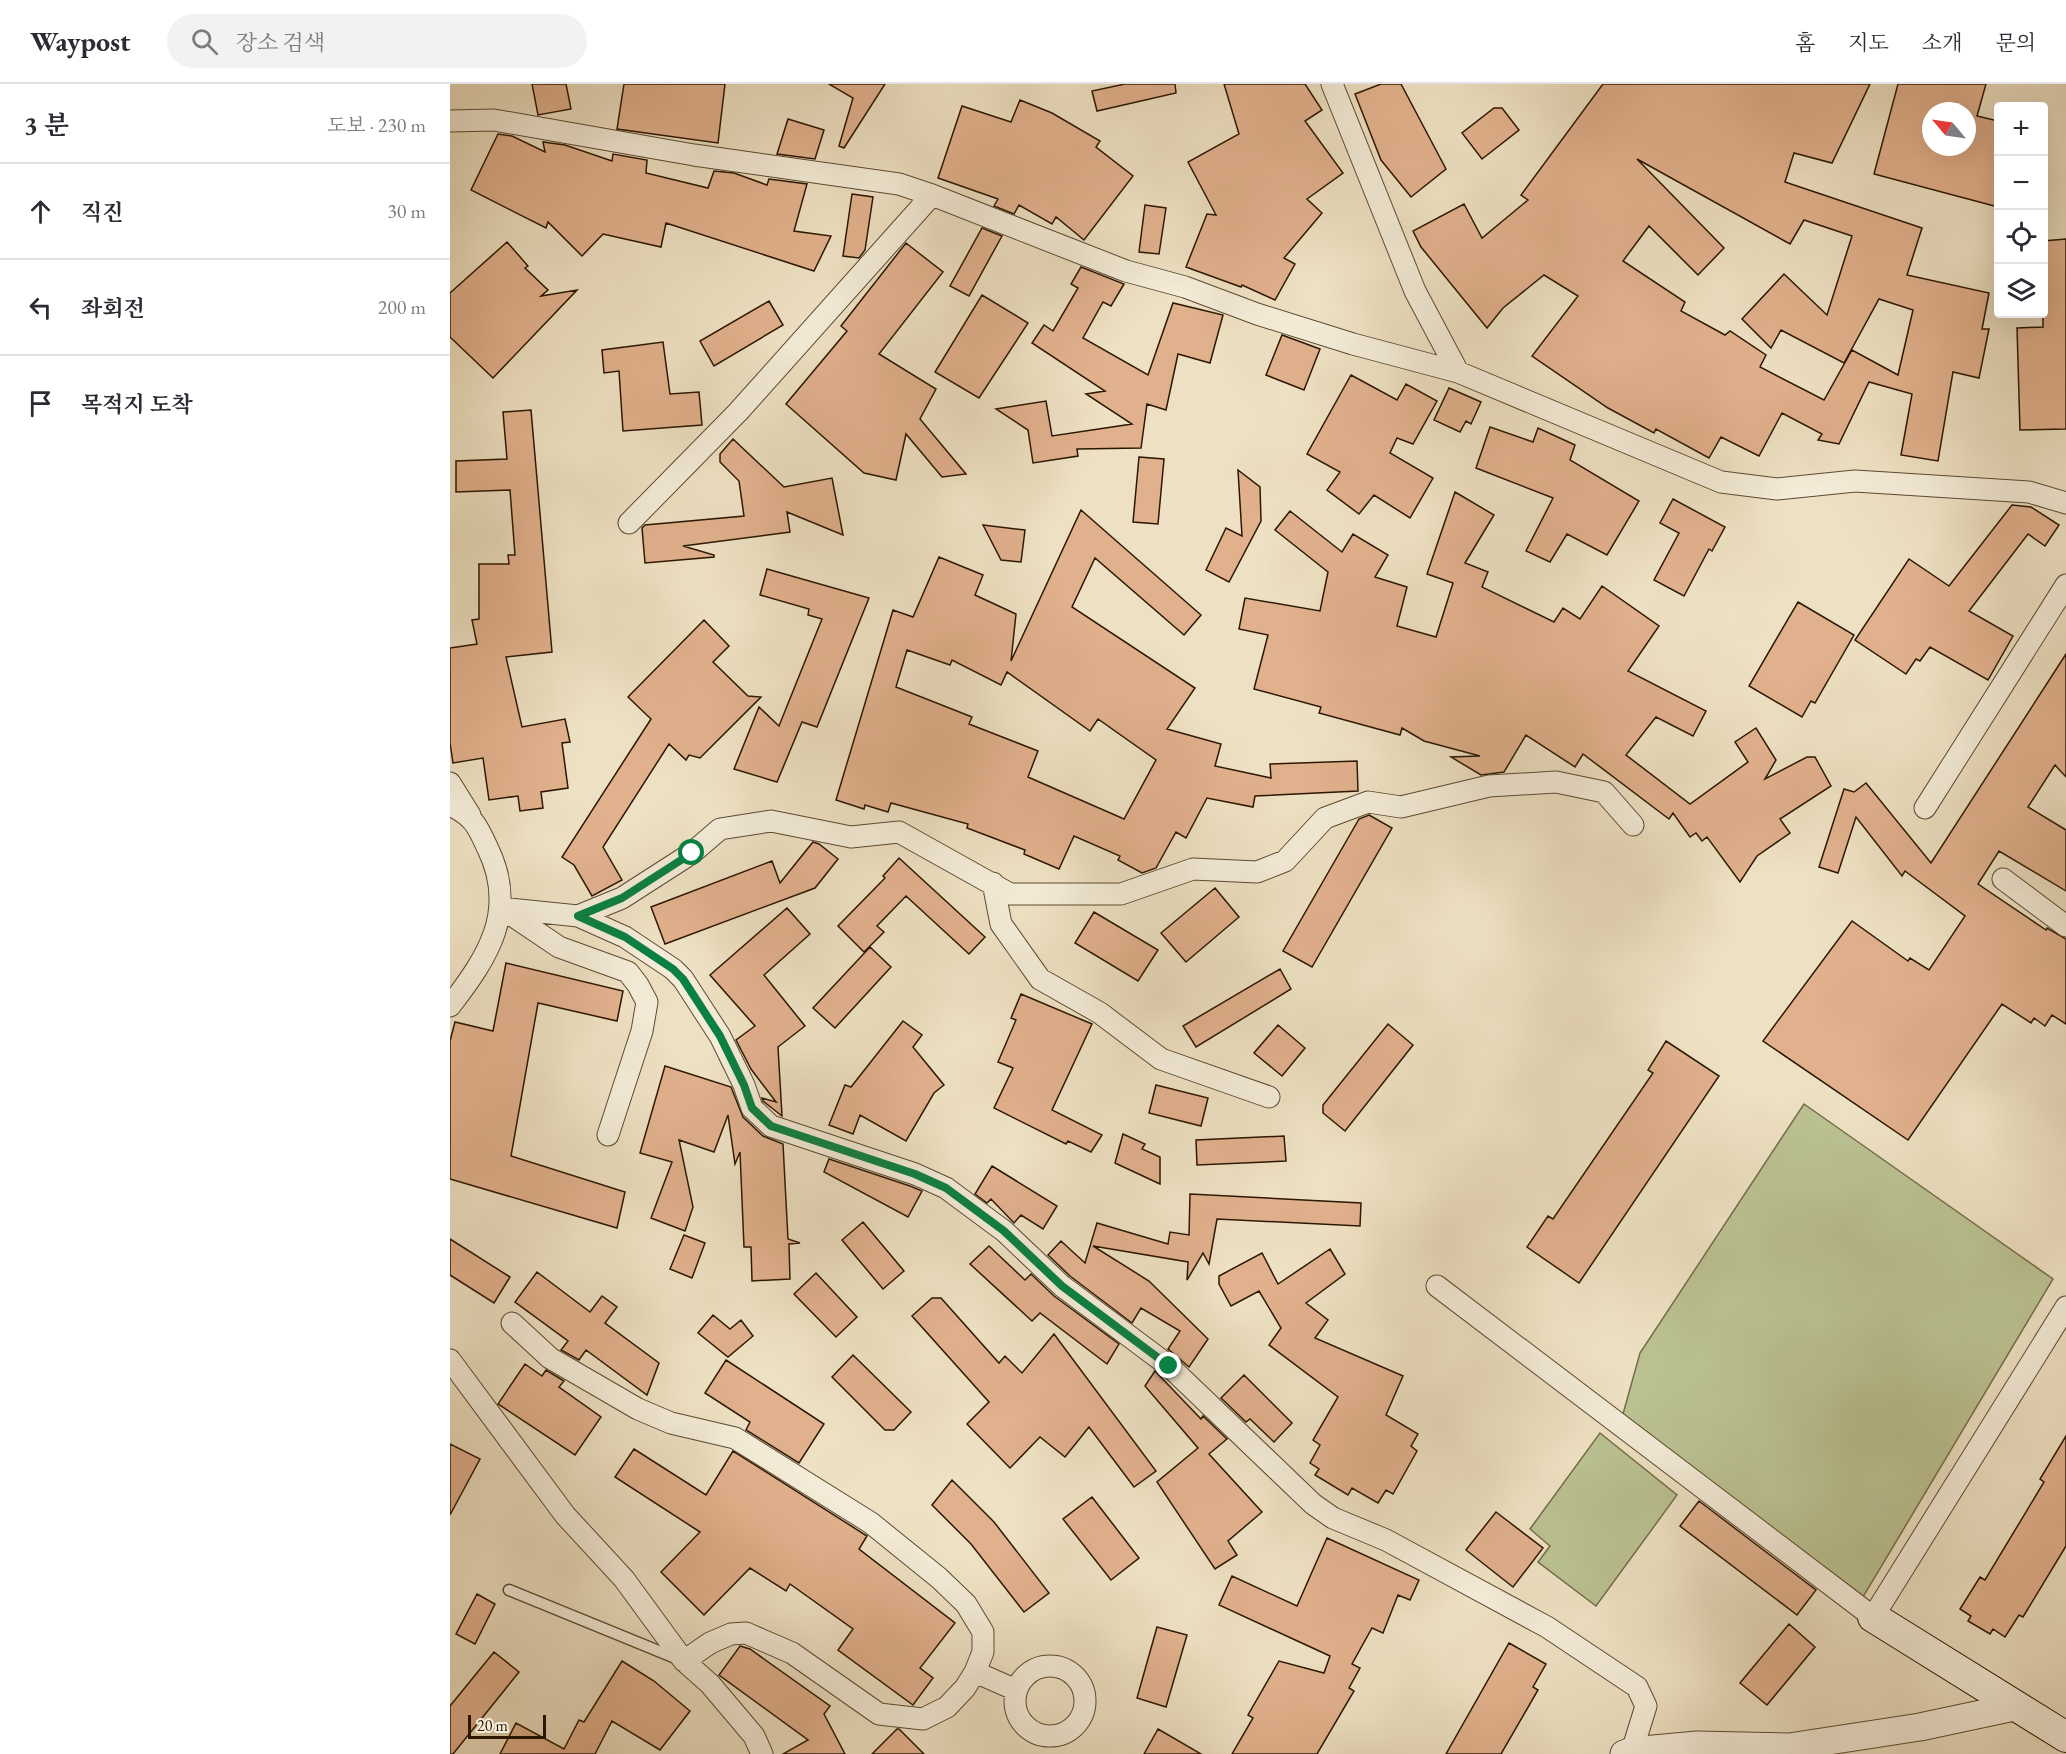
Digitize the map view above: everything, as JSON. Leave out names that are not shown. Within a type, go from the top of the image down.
[{"type":"main road","points":[[1873,1617],[2014,1707],[2066,1737]]},
{"type":"street","points":[[1332,84],[1415,291],[1458,372]]},
{"type":"street","points":[[450,121],[494,120],[694,155],[899,184],[1126,271],[1185,287],[1353,344],[1458,372],[1721,482],[1777,489],[1855,481],[2028,492],[2066,503]]},
{"type":"street","points":[[629,523],[738,412],[932,195]]},
{"type":"street","points":[[1925,808],[2066,585]]},
{"type":"street","points":[[578,916],[622,898],[692,853],[720,829],[771,821],[851,837],[899,832],[1010,894],[1121,894],[1193,869],[1257,872],[1285,861],[1325,818],[1368,802],[1401,807],[1489,786],[1556,782],[1604,792],[1633,825]]},
{"type":"street","points":[[450,783],[494,861],[501,908],[492,942],[480,968],[450,1006]]},
{"type":"street","points":[[450,806],[470,815]]},
{"type":"street","points":[[2002,879],[2066,926]]},
{"type":"street","points":[[993,883],[1001,924],[1040,979],[1100,1013],[1161,1059],[1269,1096]]},
{"type":"street","points":[[501,908],[578,916],[625,937],[673,969],[683,979],[720,1036],[744,1085],[752,1108],[771,1126],[915,1174],[946,1188],[1004,1231],[1062,1286],[1169,1366],[1313,1504],[1333,1518],[1386,1540],[1547,1628],[1638,1687],[1646,1706],[1628,1752],[1697,1745],[1789,1747],[1920,1727],[2014,1707]]},
{"type":"street","points":[[501,908],[559,946],[628,972],[647,1002],[642,1030],[608,1135]]},
{"type":"street","points":[[1437,1286],[1873,1617],[2066,1307]]},
{"type":"street","points":[[512,1323],[550,1358],[638,1409],[671,1423],[735,1438],[871,1523],[939,1578],[966,1604],[983,1632],[983,1652],[965,1688],[947,1707],[923,1719],[879,1714],[792,1653],[746,1634],[731,1634],[710,1643],[684,1661]]},
{"type":"street","points":[[450,1360],[565,1515],[624,1579],[684,1661],[710,1684],[746,1727],[762,1754]]},
{"type":"street","points":[[975,1671],[1016,1690]]},
{"type":"lane","points":[[509,1590],[684,1661]]},
{"type":"green space","points":[[1804,1104],[2053,1279],[1863,1597],[1623,1414],[1640,1353]]},
{"type":"green space","points":[[1600,1433],[1677,1495],[1596,1606],[1538,1562],[1550,1546],[1530,1529]]},
{"type":"building","points":[[532,84],[566,84],[571,109],[538,115]]},
{"type":"building","points":[[624,84],[725,84],[718,143],[617,129]]},
{"type":"building","points":[[829,84],[885,84],[844,148],[839,146],[853,98]]},
{"type":"building","points":[[1125,84],[1175,84],[1176,93],[1097,111],[1092,91]]},
{"type":"building","points":[[1224,84],[1305,84],[1322,110],[1305,121],[1343,173],[1307,199],[1322,213],[1284,258],[1295,264],[1275,300],[1242,285],[1241,287],[1186,267],[1207,214],[1216,215],[1188,162],[1239,134]]},
{"type":"building","points":[[1381,84],[1401,84],[1446,169],[1411,197],[1381,160],[1355,94]]},
{"type":"building","points":[[1603,84],[1870,84],[1832,163],[1794,153],[1785,182],[1922,228],[1907,275],[1989,293],[1982,329],[1989,329],[1979,378],[1953,372],[1938,461],[1901,455],[1912,394],[1869,382],[1839,444],[1818,440],[1822,434],[1782,413],[1759,456],[1721,437],[1709,458],[1656,429],[1654,433],[1608,408],[1532,356],[1578,296],[1544,275],[1503,308],[1487,328],[1421,247],[1413,231],[1464,204],[1482,238],[1528,200],[1521,195]],"holes":[[[1637,159],[1790,244],[1804,220],[1852,236],[1827,315],[1784,274],[1742,319],[1771,348],[1781,330],[1844,363],[1879,299],[1913,310],[1898,375],[1852,350],[1824,400],[1760,367],[1766,355],[1730,331],[1725,335],[1681,311],[1685,302],[1623,261],[1649,226],[1698,275],[1724,248]]]},
{"type":"building","points":[[1898,84],[1986,84],[1977,116],[1994,120],[1994,206],[1874,174]]},
{"type":"building","points":[[1020,100],[1052,113],[1100,141],[1096,147],[1133,176],[1084,240],[1056,217],[1052,224],[1019,205],[1014,214],[994,206],[998,199],[938,178],[962,106],[1011,122]]},
{"type":"building","points":[[1494,108],[1502,108],[1519,130],[1482,159],[1462,133]]},
{"type":"building","points":[[788,119],[824,130],[815,159],[777,154]]},
{"type":"building","points":[[498,134],[512,136],[545,152],[543,142],[565,145],[612,161],[613,154],[647,160],[646,173],[708,188],[714,171],[734,173],[767,185],[769,179],[807,184],[794,231],[831,236],[814,271],[666,223],[661,247],[603,234],[582,256],[548,222],[546,228],[471,190]]},
{"type":"building","points":[[852,194],[873,197],[865,250],[859,258],[843,256]]},
{"type":"building","points":[[1145,205],[1166,208],[1159,254],[1139,252]]},
{"type":"building","points":[[982,228],[1002,236],[969,296],[950,286]]},
{"type":"building","points":[[2066,239],[2066,429],[2020,430],[2017,328],[2043,327],[2043,318],[2048,318],[2048,241]]},
{"type":"building","points":[[507,242],[528,266],[525,268],[548,290],[541,296],[577,290],[493,378],[450,337],[450,293]]},
{"type":"building","points":[[906,243],[943,272],[879,354],[936,389],[920,419],[966,474],[942,477],[906,434],[896,480],[864,473],[786,404],[847,331],[841,326]]},
{"type":"building","points":[[1081,267],[1124,284],[1111,306],[1103,302],[1083,338],[1148,375],[1173,303],[1223,315],[1210,363],[1178,354],[1166,410],[1147,404],[1141,448],[1077,449],[1078,456],[1033,463],[1028,430],[996,409],[1046,401],[1052,436],[1132,424],[1086,394],[1105,391],[1032,343],[1044,325],[1053,331],[1078,288],[1071,284]]},
{"type":"building","points":[[982,295],[1028,323],[979,398],[935,372]]},
{"type":"building","points":[[769,301],[783,325],[714,366],[700,341]]},
{"type":"building","points":[[1282,335],[1320,349],[1304,390],[1266,375]]},
{"type":"building","points":[[663,342],[670,394],[699,392],[702,425],[623,431],[619,371],[604,373],[602,350]]},
{"type":"building","points":[[1351,375],[1397,400],[1406,384],[1437,401],[1413,444],[1397,438],[1390,453],[1433,478],[1410,518],[1374,495],[1359,514],[1327,490],[1340,472],[1307,454]]},
{"type":"building","points":[[1449,388],[1481,402],[1471,424],[1466,421],[1460,432],[1434,420]]},
{"type":"building","points":[[531,410],[552,652],[506,657],[522,727],[565,719],[570,742],[562,743],[568,788],[541,792],[543,808],[520,811],[518,796],[489,800],[483,758],[453,763],[450,743],[450,648],[477,644],[472,620],[479,619],[479,564],[509,564],[508,555],[515,555],[510,490],[456,492],[456,461],[507,459],[503,412]]},
{"type":"building","points":[[1490,427],[1533,442],[1538,428],[1575,445],[1570,460],[1639,501],[1607,555],[1567,534],[1550,562],[1526,551],[1553,498],[1476,468]]},
{"type":"building","points":[[733,439],[784,487],[832,478],[843,535],[787,512],[790,532],[683,546],[714,555],[714,557],[645,563],[642,528],[645,525],[744,516],[739,481],[720,462],[720,454]]},
{"type":"building","points":[[1139,457],[1164,459],[1158,524],[1133,522]]},
{"type":"building","points":[[1238,470],[1260,487],[1261,521],[1229,582],[1206,570],[1226,528],[1242,536]]},
{"type":"building","points":[[1455,492],[1494,515],[1465,563],[1488,572],[1482,587],[1554,622],[1563,608],[1580,619],[1602,586],[1659,626],[1628,671],[1706,711],[1693,736],[1656,717],[1626,755],[1690,804],[1748,762],[1735,742],[1756,728],[1776,760],[1765,779],[1807,757],[1815,757],[1831,786],[1780,819],[1790,833],[1757,856],[1740,882],[1707,837],[1702,841],[1696,833],[1690,837],[1673,813],[1669,819],[1583,754],[1575,767],[1526,735],[1504,772],[1481,775],[1451,757],[1480,756],[1424,741],[1402,728],[1400,735],[1319,713],[1321,707],[1254,689],[1268,635],[1239,629],[1245,598],[1320,611],[1328,572],[1275,530],[1290,511],[1342,552],[1353,534],[1388,555],[1375,577],[1407,587],[1397,626],[1436,637],[1453,583],[1427,574]]},
{"type":"building","points":[[1673,499],[1725,527],[1712,551],[1709,549],[1684,596],[1654,580],[1679,533],[1660,523]]},
{"type":"building","points":[[2012,505],[2031,507],[2059,525],[2045,546],[2028,534],[1969,611],[2013,636],[1988,680],[1930,647],[1920,661],[1916,659],[1906,674],[1855,640],[1909,559],[1949,586]]},
{"type":"building","points":[[1081,510],[1201,615],[1184,635],[1095,558],[1072,607],[1195,688],[1167,729],[1221,744],[1215,766],[1271,778],[1270,764],[1357,761],[1358,791],[1255,796],[1253,807],[1207,798],[1186,838],[1176,832],[1156,868],[1142,873],[1118,860],[1120,856],[1074,836],[1059,869],[1024,854],[1025,850],[967,828],[968,824],[891,803],[888,812],[865,805],[864,809],[836,800],[893,610],[913,617],[939,557],[983,575],[975,595],[1016,614],[1011,661]],"holes":[[[907,650],[950,665],[952,660],[1001,685],[1007,672],[1090,731],[1098,719],[1156,760],[1124,819],[1028,777],[1038,751],[969,724],[972,717],[896,687]]]},
{"type":"building","points":[[983,525],[1025,530],[1021,562],[1001,560]]},
{"type":"building","points":[[767,569],[869,598],[817,727],[802,722],[777,782],[734,769],[759,707],[779,726],[822,619],[808,615],[809,609],[760,595]]},
{"type":"building","points":[[1798,602],[1854,635],[1815,703],[1811,701],[1802,717],[1749,686]]},
{"type":"building","points":[[704,620],[729,646],[713,662],[748,696],[761,697],[700,758],[689,755],[686,760],[669,744],[603,847],[622,880],[592,896],[574,865],[562,857],[651,719],[628,697]]},
{"type":"building","points":[[2066,654],[2066,777],[2055,765],[2028,807],[2066,830],[2066,891],[1999,851],[1978,884],[2046,930],[2047,928],[2066,939],[2066,1024],[2052,1015],[2045,1026],[2034,1018],[2031,1023],[2002,1004],[1908,1140],[1763,1041],[1852,921],[1908,961],[1910,958],[1929,970],[1965,916],[1905,871],[1902,876],[1856,817],[1838,873],[1819,867],[1844,789],[1854,792],[1866,783],[1931,863]]},
{"type":"building","points":[[1369,815],[1392,828],[1312,967],[1283,951],[1359,819]]},
{"type":"building","points":[[813,842],[838,859],[815,888],[665,944],[651,907],[772,861],[780,883]]},
{"type":"building","points":[[899,858],[985,937],[969,954],[906,896],[877,926],[884,932],[864,952],[838,926],[885,878],[883,876]]},
{"type":"building","points":[[1215,888],[1239,917],[1186,962],[1161,933]]},
{"type":"building","points":[[787,908],[810,934],[764,975],[805,1026],[778,1047],[782,1116],[763,1101],[762,1098],[776,1102],[751,1069],[736,1040],[755,1026],[710,975]]},
{"type":"building","points":[[1094,912],[1158,950],[1138,981],[1075,943]]},
{"type":"building","points":[[870,947],[891,967],[835,1028],[813,1008]]},
{"type":"building","points":[[506,963],[623,991],[617,1021],[538,1003],[511,1156],[625,1192],[617,1228],[450,1179],[450,1041],[455,1022],[493,1031]]},
{"type":"building","points":[[1280,969],[1291,989],[1196,1047],[1183,1026]]},
{"type":"building","points":[[1021,994],[1092,1024],[1052,1110],[1102,1135],[1091,1152],[1068,1141],[1066,1144],[994,1108],[1013,1068],[998,1062],[1016,1020],[1011,1018]]},
{"type":"building","points":[[903,1021],[922,1035],[913,1047],[944,1085],[934,1093],[906,1141],[860,1115],[853,1134],[829,1125],[845,1085],[851,1087]]},
{"type":"building","points":[[1388,1024],[1413,1045],[1345,1131],[1323,1113],[1323,1105]]},
{"type":"building","points":[[1278,1025],[1305,1048],[1282,1076],[1254,1053]]},
{"type":"building","points":[[1666,1041],[1719,1076],[1579,1283],[1527,1247],[1548,1216],[1553,1219],[1653,1073],[1648,1070]]},
{"type":"building","points":[[665,1066],[731,1087],[743,1117],[763,1136],[783,1144],[788,1239],[800,1243],[789,1244],[790,1279],[752,1281],[751,1247],[744,1247],[740,1152],[735,1164],[728,1115],[714,1152],[679,1140],[693,1207],[685,1231],[651,1218],[672,1162],[640,1153]]},
{"type":"building","points":[[1156,1085],[1208,1098],[1201,1126],[1149,1113]]},
{"type":"building","points":[[1123,1134],[1145,1144],[1142,1149],[1160,1157],[1160,1184],[1115,1163]]},
{"type":"building","points":[[1284,1136],[1286,1161],[1197,1165],[1196,1140]]},
{"type":"building","points":[[829,1159],[922,1191],[908,1217],[824,1172]]},
{"type":"building","points":[[992,1166],[1057,1206],[1043,1229],[1021,1215],[1014,1223],[991,1199],[987,1203],[975,1194]]},
{"type":"building","points":[[1190,1194],[1361,1203],[1360,1226],[1217,1219],[1209,1264],[1203,1253],[1187,1280],[1188,1262],[1093,1246],[1149,1281],[1208,1339],[1189,1367],[1168,1349],[1180,1331],[1141,1308],[1132,1323],[1070,1276],[1048,1255],[1061,1241],[1085,1263],[1097,1223],[1168,1244],[1170,1232],[1189,1235]]},
{"type":"building","points":[[863,1222],[904,1271],[883,1289],[842,1240]]},
{"type":"building","points":[[684,1235],[705,1243],[692,1278],[670,1269]]},
{"type":"building","points":[[450,1239],[510,1277],[494,1303],[450,1275]]},
{"type":"building","points":[[989,1246],[1025,1280],[1031,1274],[1054,1296],[1119,1344],[1107,1364],[1040,1313],[1032,1321],[970,1264]]},
{"type":"building","points":[[1330,1249],[1345,1274],[1306,1303],[1328,1320],[1315,1338],[1403,1376],[1386,1415],[1418,1434],[1411,1446],[1417,1451],[1393,1494],[1386,1490],[1378,1503],[1352,1488],[1348,1495],[1315,1475],[1319,1469],[1310,1463],[1320,1445],[1313,1440],[1338,1397],[1269,1345],[1281,1328],[1259,1291],[1231,1306],[1219,1284],[1219,1276],[1262,1253],[1278,1284]]},
{"type":"building","points":[[537,1272],[590,1312],[602,1296],[617,1307],[605,1323],[659,1363],[647,1395],[586,1350],[579,1360],[561,1350],[568,1341],[515,1302]]},
{"type":"building","points":[[816,1273],[857,1317],[836,1337],[794,1294]]},
{"type":"building","points":[[932,1298],[941,1298],[999,1363],[1005,1356],[1022,1373],[1054,1334],[1156,1471],[1134,1487],[1089,1427],[1065,1457],[1040,1437],[1010,1468],[967,1424],[989,1402],[912,1316]]},
{"type":"building","points":[[713,1315],[730,1329],[741,1320],[753,1336],[728,1357],[698,1333]]},
{"type":"building","points":[[853,1355],[911,1412],[894,1430],[885,1430],[832,1377]]},
{"type":"building","points":[[726,1360],[824,1424],[799,1463],[746,1430],[750,1422],[705,1393]]},
{"type":"building","points":[[525,1364],[542,1376],[546,1370],[564,1381],[559,1387],[601,1417],[575,1455],[498,1404]]},
{"type":"building","points":[[1155,1371],[1201,1419],[1203,1416],[1227,1439],[1209,1454],[1262,1512],[1228,1541],[1237,1555],[1215,1569],[1157,1482],[1198,1448],[1145,1386]]},
{"type":"building","points":[[1244,1375],[1292,1423],[1274,1442],[1250,1419],[1246,1422],[1221,1398]]},
{"type":"building","points":[[2066,1436],[2066,1546],[2023,1617],[2019,1615],[2005,1637],[1993,1629],[1990,1634],[1968,1621],[1971,1616],[1960,1609],[1980,1577],[1985,1580],[2044,1482],[2040,1479]]},
{"type":"building","points":[[450,1444],[480,1459],[450,1515]]},
{"type":"building","points":[[634,1449],[706,1495],[733,1451],[867,1536],[859,1549],[955,1623],[920,1668],[933,1678],[913,1705],[838,1650],[853,1629],[790,1584],[786,1591],[750,1568],[704,1615],[661,1572],[700,1532],[615,1477]]},
{"type":"building","points":[[952,1480],[994,1522],[1049,1593],[1024,1612],[971,1544],[932,1505]]},
{"type":"building","points":[[1092,1497],[1139,1558],[1111,1580],[1063,1519]]},
{"type":"building","points":[[1699,1501],[1816,1590],[1797,1615],[1680,1526]]},
{"type":"building","points":[[1496,1512],[1543,1548],[1513,1587],[1466,1550]]},
{"type":"building","points":[[1327,1538],[1419,1580],[1410,1600],[1398,1595],[1383,1633],[1372,1628],[1352,1664],[1360,1668],[1349,1688],[1354,1691],[1317,1754],[1232,1754],[1253,1718],[1248,1715],[1279,1661],[1324,1673],[1330,1656],[1219,1605],[1232,1576],[1297,1606]]},
{"type":"building","points":[[477,1594],[495,1604],[475,1644],[456,1634]]},
{"type":"building","points":[[1789,1624],[1815,1647],[1767,1705],[1740,1683]]},
{"type":"building","points":[[1157,1627],[1187,1635],[1166,1707],[1137,1698]]},
{"type":"building","points":[[1509,1643],[1546,1664],[1533,1687],[1538,1690],[1501,1754],[1446,1754]]},
{"type":"building","points":[[740,1646],[750,1649],[830,1706],[824,1714],[845,1754],[783,1754],[808,1740],[719,1675]]},
{"type":"building","points":[[494,1652],[519,1672],[453,1754],[450,1754],[450,1706]]},
{"type":"building","points":[[622,1661],[654,1681],[690,1711],[660,1750],[612,1721],[595,1754],[500,1754],[516,1723],[564,1749],[579,1720],[584,1722]]},
{"type":"building","points":[[899,1729],[924,1754],[872,1754]]},
{"type":"building","points":[[1158,1729],[1201,1754],[1144,1754]]},
{"type":"route","points":[[692,853],[622,898],[578,916],[625,937],[673,969],[683,979],[720,1036],[744,1085],[752,1108],[771,1126],[915,1174],[946,1188],[1004,1231],[1062,1286],[1169,1366]]}]
